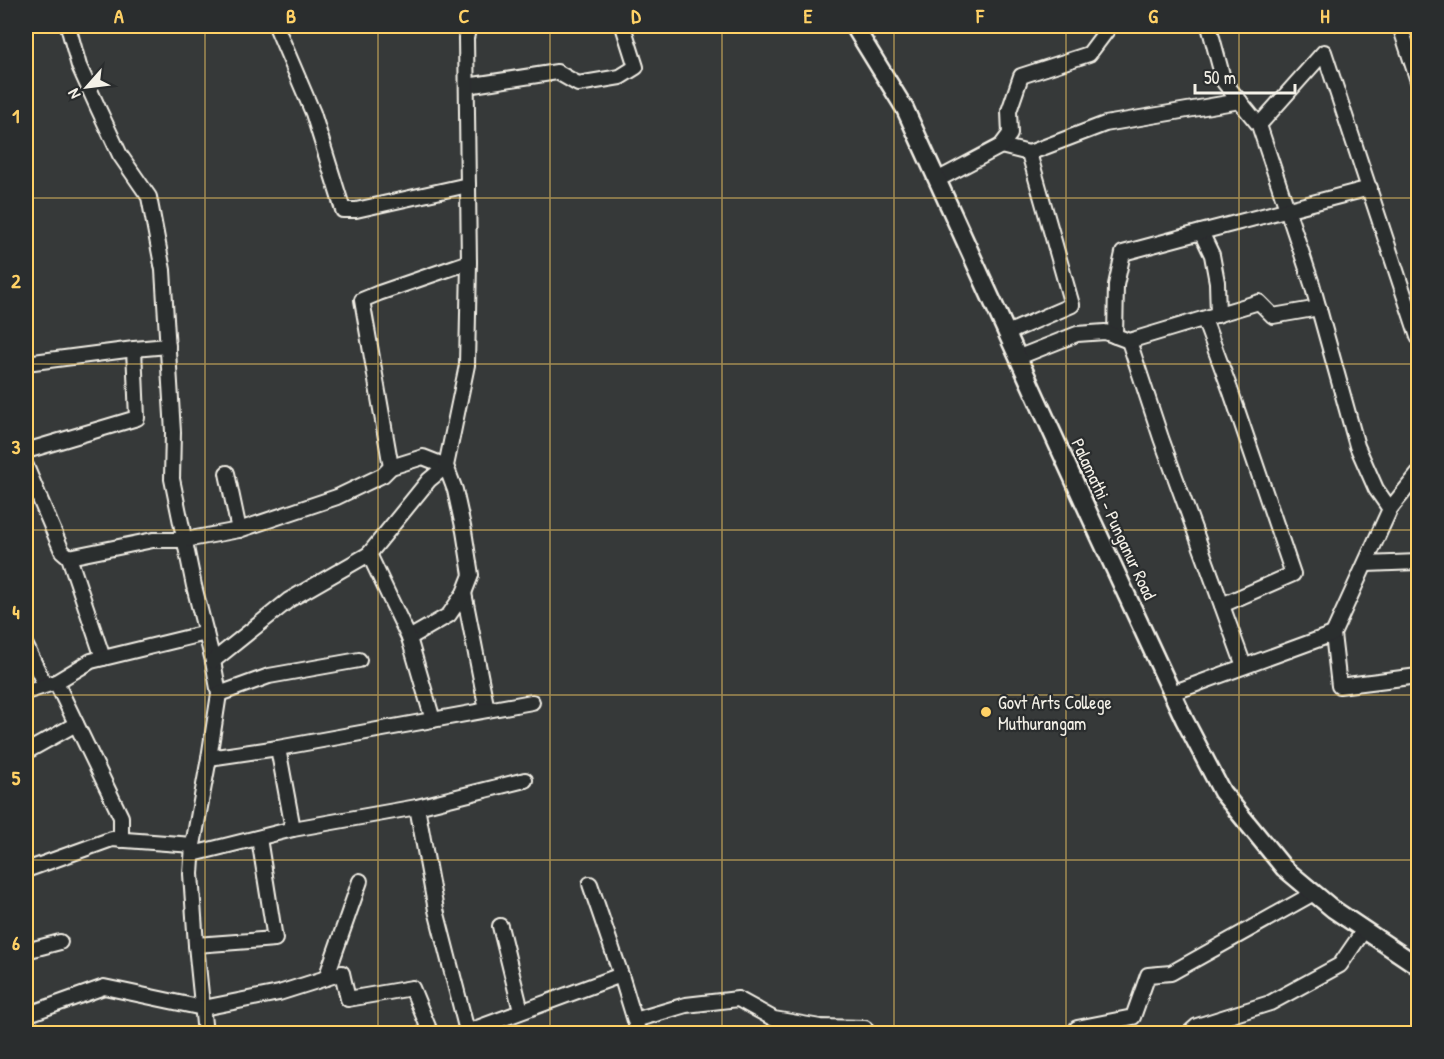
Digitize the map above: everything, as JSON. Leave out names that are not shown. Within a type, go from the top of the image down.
[{"type":"street","points":[[68,26],[79,66],[102,118],[120,154],[149,197],[163,270],[173,432],[172,478],[219,694],[191,874],[206,1034]]},
{"type":"street","points":[[276,26],[313,113],[343,210],[357,210],[468,185]]},
{"type":"street","points":[[409,638],[449,615],[464,593],[471,575],[465,531],[455,490],[446,466],[467,365],[469,262],[466,38],[469,26]]},
{"type":"street","points":[[467,86],[557,72],[578,84],[620,77],[636,67],[623,26]]},
{"type":"street","name":"Palamathi - Punganur Road","points":[[854,26],[905,109],[1172,693],[1222,792],[1284,868],[1333,909],[1419,966]]},
{"type":"street","points":[[937,180],[1001,146],[1010,134],[1009,111],[1021,76],[1089,54],[1110,26]]},
{"type":"street","points":[[1209,26],[1224,82],[1259,125],[1318,308],[1357,446],[1376,489],[1390,509]]},
{"type":"street","points":[[1400,26],[1419,81]]},
{"type":"street","points":[[1259,125],[1324,52],[1419,337]]},
{"type":"street","points":[[1001,146],[1029,153],[1105,124],[1239,101]]},
{"type":"street","points":[[1007,333],[1072,305],[1029,153]]},
{"type":"street","points":[[1115,336],[1116,285],[1124,253],[1370,189]]},
{"type":"street","points":[[1201,232],[1212,255],[1217,282],[1218,315]]},
{"type":"street","points":[[391,467],[363,300],[469,262]]},
{"type":"street","points":[[1019,357],[1077,334],[1105,332],[1129,341],[1259,302],[1273,316],[1318,308]]},
{"type":"street","points":[[1204,319],[1293,574],[1222,605]]},
{"type":"street","points":[[1129,341],[1161,438],[1244,666]]},
{"type":"street","points":[[26,363],[168,346]]},
{"type":"street","points":[[26,450],[137,418],[134,349]]},
{"type":"street","points":[[69,557],[153,540],[185,540],[239,530],[337,497],[384,475],[391,467],[423,457],[446,466]]},
{"type":"street","points":[[26,466],[62,551],[69,557],[103,658]]},
{"type":"street","points":[[213,661],[289,600],[369,554],[429,480],[446,466]]},
{"type":"street","points":[[227,472],[239,530]]},
{"type":"street","points":[[1419,474],[1390,509],[1333,634],[1339,686],[1419,676]]},
{"type":"street","points":[[369,554],[409,638],[433,720]]},
{"type":"street","points":[[1366,564],[1419,562]]},
{"type":"street","points":[[464,593],[487,710]]},
{"type":"street","points":[[26,692],[50,684],[91,661],[206,633]]},
{"type":"street","points":[[1172,693],[1333,634]]},
{"type":"street","points":[[26,646],[76,724],[121,817],[121,840]]},
{"type":"street","points":[[219,694],[269,676],[358,660]]},
{"type":"street","points":[[209,758],[279,748],[532,702]]},
{"type":"street","points":[[26,752],[76,724]]},
{"type":"street","points":[[279,748],[293,829]]},
{"type":"street","points":[[26,870],[112,839],[193,850],[417,807],[525,780]]},
{"type":"street","points":[[417,807],[436,910],[464,1032],[621,975]]},
{"type":"street","points":[[196,945],[275,939],[259,838]]},
{"type":"street","points":[[326,978],[360,881]]},
{"type":"street","points":[[590,884],[637,1027],[686,1005],[738,999],[774,1019],[820,1027],[865,1028]]},
{"type":"street","points":[[1077,1028],[1133,1017],[1148,975],[1171,973],[1314,893]]},
{"type":"street","points":[[500,926],[521,1011]]},
{"type":"street","points":[[1188,1034],[1197,1026],[1270,1003],[1340,964],[1364,930]]},
{"type":"street","points":[[26,951],[60,942]]},
{"type":"street","points":[[26,1015],[104,987],[203,1008],[279,993],[342,973],[348,999],[412,988],[431,1034]]},
{"type":"place","name":"Govt Arts College Muthurangam","points":[[986,712]]}]
